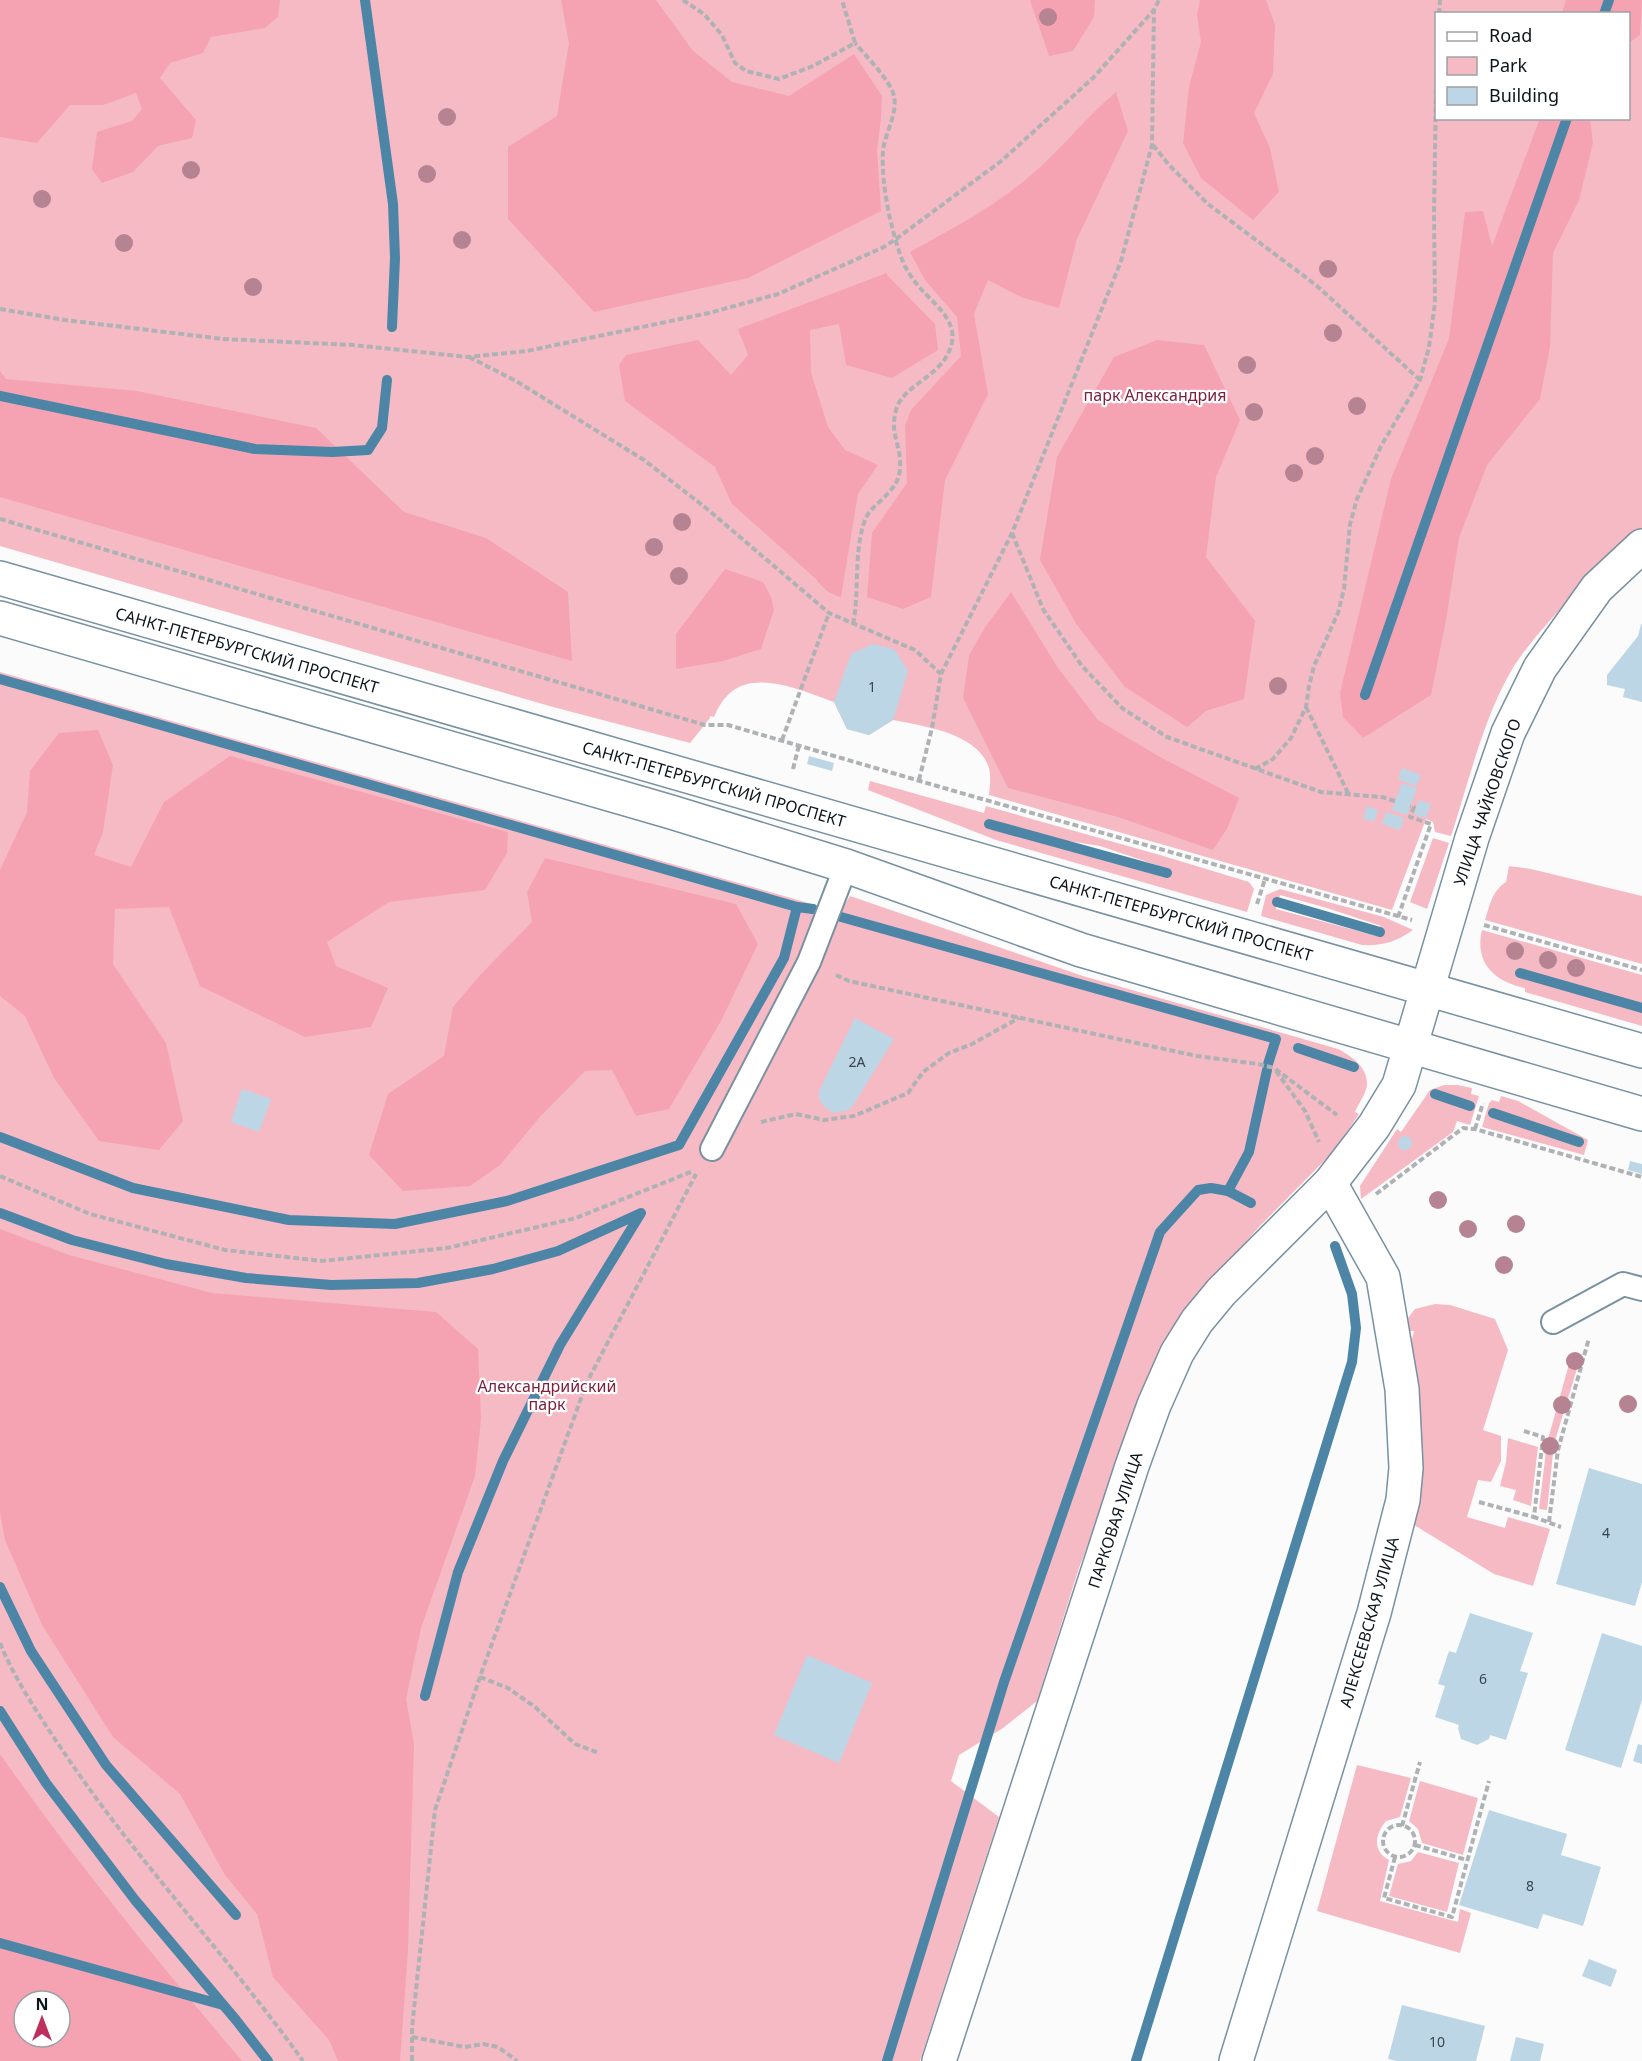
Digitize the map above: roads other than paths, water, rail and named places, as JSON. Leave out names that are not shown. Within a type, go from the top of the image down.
[{"type":"main road","name":"УЛИЦА ЧАЙКОВСКОГО","points":[[1411,1047],[1484,802],[1508,733],[1540,668],[1597,588],[1642,546]]},
{"type":"main road","name":"САНКТ-ПЕТЕРБУРГСКИЙ ПРОСПЕКТ","points":[[0,579],[1642,1051]]},
{"type":"main road","points":[[0,618],[659,808],[846,866],[1081,950],[1642,1114]]},
{"type":"main road","name":"ПАРКОВАЯ УЛИЦА","points":[[939,2061],[1128,1477],[1154,1405],[1177,1353],[1197,1321],[1221,1292],[1330,1183],[1374,1126],[1399,1084],[1411,1047]]},
{"type":"main road","name":"АЛЕКСЕЕВСКАЯ УЛИЦА","points":[[1236,2061],[1374,1613],[1403,1500],[1406,1468],[1402,1389],[1383,1277],[1330,1183]]},
{"type":"lane","points":[[715,1143],[808,962],[846,866]]},
{"type":"lane","points":[[1553,1322],[1623,1284],[1642,1289]]},
{"type":"waterway","points":[[365,0],[393,204],[395,258],[392,327]]},
{"type":"waterway","points":[[1605,12],[1609,0]]},
{"type":"waterway","points":[[1365,695],[1566,120]]},
{"type":"waterway","points":[[0,396],[255,449],[332,452],[368,450],[382,428],[387,380]]},
{"type":"waterway","points":[[0,679],[797,907],[813,909]]},
{"type":"waterway","points":[[989,824],[1167,873]]},
{"type":"waterway","points":[[1277,902],[1380,932]]},
{"type":"waterway","points":[[0,1137],[133,1188],[289,1220],[395,1224],[507,1201],[679,1145],[784,958],[797,907]]},
{"type":"waterway","points":[[841,917],[1276,1039],[1268,1064]]},
{"type":"waterway","points":[[1520,973],[1642,1008]]},
{"type":"waterway","points":[[1298,1048],[1354,1067]]},
{"type":"waterway","points":[[887,2061],[1004,1682],[1160,1232],[1198,1190],[1211,1188],[1228,1191],[1249,1152],[1267,1070]]},
{"type":"waterway","points":[[1435,1094],[1470,1106]]},
{"type":"waterway","points":[[1493,1113],[1579,1142]]},
{"type":"waterway","points":[[1228,1191],[1251,1203]]},
{"type":"waterway","points":[[0,1213],[72,1240],[166,1264],[246,1278],[331,1285],[418,1283],[493,1269],[558,1251],[641,1213],[560,1345],[503,1461],[458,1572],[425,1696]]},
{"type":"waterway","points":[[1136,2061],[1352,1362],[1356,1328],[1352,1294],[1335,1246]]},
{"type":"waterway","points":[[0,1587],[31,1651],[106,1765],[236,1915]]},
{"type":"waterway","points":[[0,1711],[46,1783],[135,1900],[268,2061]]},
{"type":"waterway","points":[[0,1943],[223,2005]]},
{"type":"park label","name":"парк Александрия","points":[[1155,395]]},
{"type":"park label","name":"Александрийский парк","points":[[547,1395]]}]
